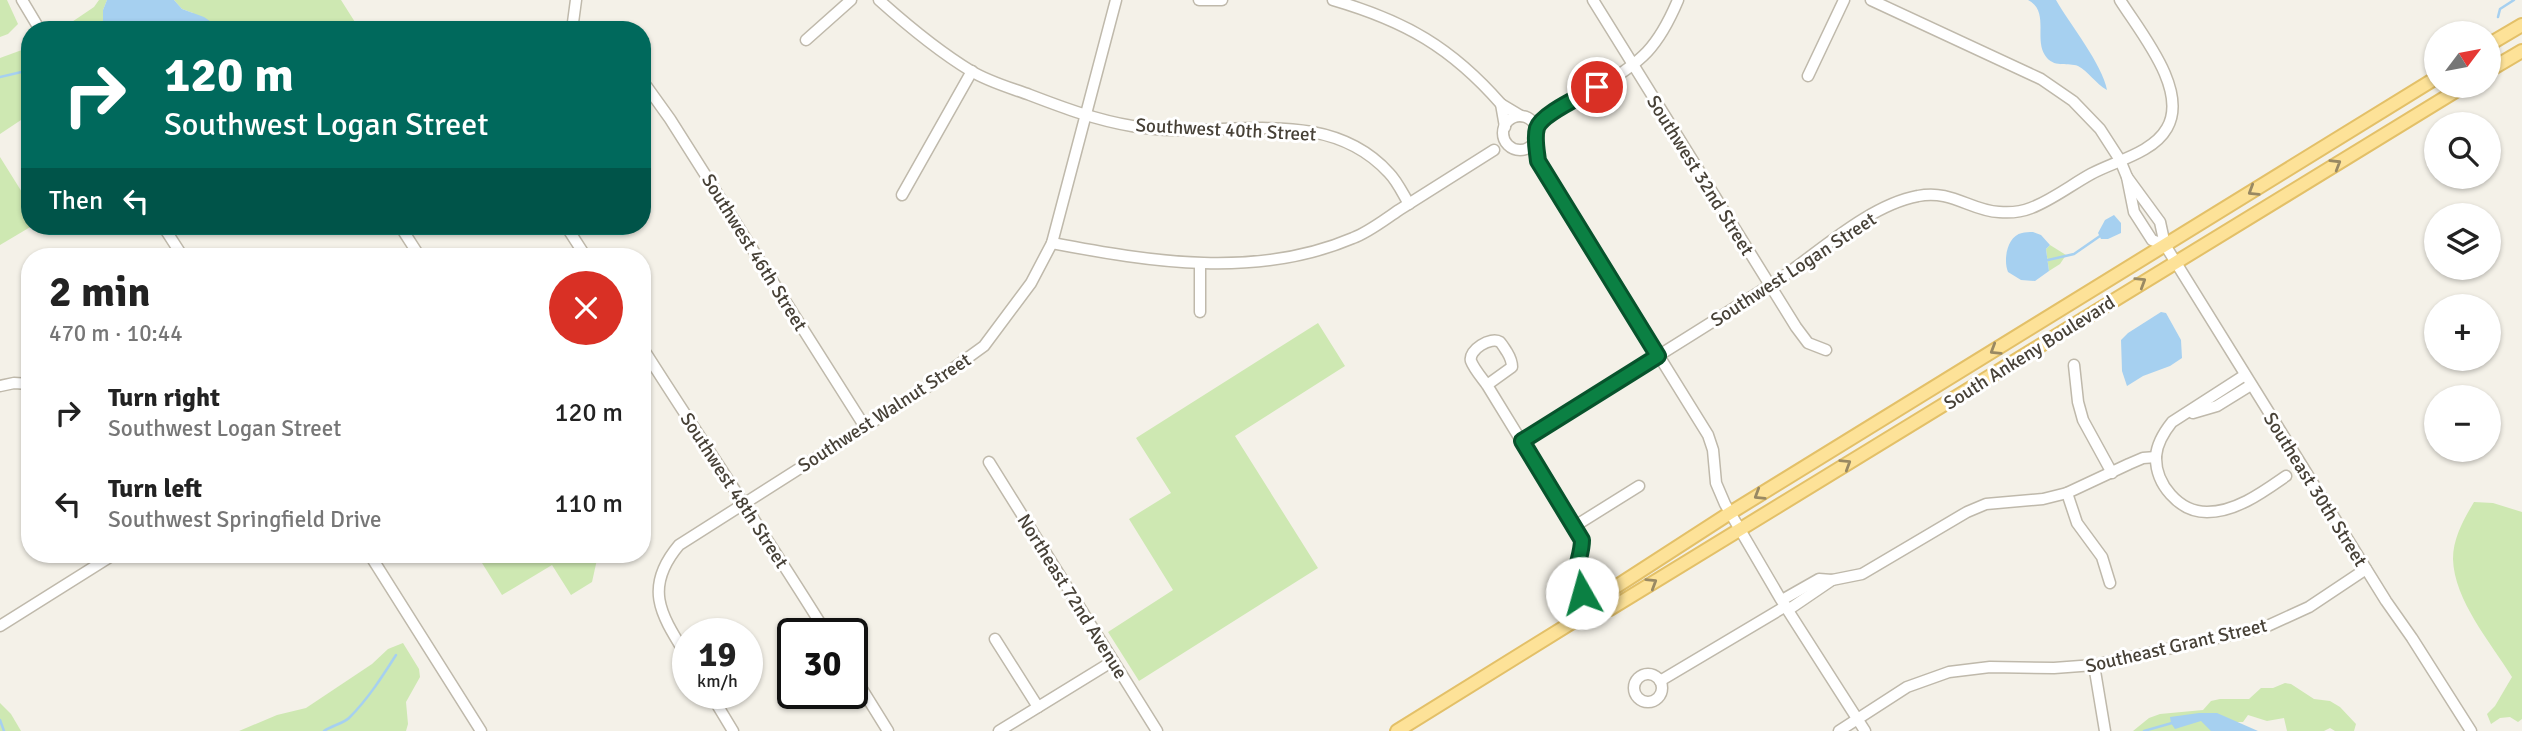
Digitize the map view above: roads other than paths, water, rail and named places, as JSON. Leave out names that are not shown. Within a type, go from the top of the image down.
[{"type":"main road","points":[[2501,37],[2522,25]]},
{"type":"main road","points":[[2501,63],[2522,51]]},
{"type":"main road","name":"South Ankeny Boulevard","points":[[1397,731],[1571,623],[1591,609],[1597,599],[1730,513],[2424,85]]},
{"type":"main road","name":"South Ankeny Boulevard","points":[[1591,609],[1610,609],[2444,98]]},
{"type":"street","points":[[22,0],[35,21]]},
{"type":"street","points":[[573,21],[576,0]]},
{"type":"street","points":[[806,40],[851,0]]},
{"type":"street","name":"Southwest 40th Street","points":[[879,0],[910,29],[972,71],[1087,116],[1134,127],[1185,132],[1260,128],[1303,130],[1332,135],[1371,155],[1391,174],[1409,204]]},
{"type":"street","name":"Southwest Walnut Street","points":[[672,630],[662,613],[658,591],[659,580],[668,559],[679,545],[938,380],[984,346],[1031,283],[1052,243],[1116,0]]},
{"type":"street","points":[[1199,0],[1222,0]]},
{"type":"street","points":[[1333,0],[1392,20],[1432,41],[1471,71],[1502,104],[1537,128]]},
{"type":"street","name":"Southwest 32nd Street","points":[[1593,0],[1769,286],[1804,338],[1826,350]]},
{"type":"street","points":[[1494,150],[1511,119],[1548,114],[1578,99],[1633,64],[1659,37],[1678,0]]},
{"type":"street","points":[[1808,76],[1844,0]]},
{"type":"street","points":[[1871,0],[2052,85],[2087,115],[2120,160],[2127,177],[2134,212],[2152,240],[2165,245]]},
{"type":"street","name":"Southwest Logan Street","points":[[1522,441],[1769,286],[1838,236],[1895,203],[1919,195],[1941,195],[1995,212],[2020,211],[2050,199],[2152,144],[2169,123],[2173,100],[2166,77],[2120,0]]},
{"type":"street","points":[[902,195],[972,71]]},
{"type":"street","name":"Southwest 46th Street","points":[[651,92],[865,427]]},
{"type":"street","points":[[1502,104],[1504,132],[1509,146]]},
{"type":"street","points":[[1538,161],[1535,140],[1537,128],[1548,114]]},
{"type":"street","points":[[1524,149],[1535,140]]},
{"type":"street","points":[[1052,243],[1133,259],[1199,264],[1270,260],[1315,252],[1355,237],[1494,150],[1509,146],[1524,149],[1538,161],[1708,435],[1713,450],[1716,483],[1730,513],[1864,731]]},
{"type":"street","points":[[2127,177],[2160,222],[2165,245]]},
{"type":"street","name":"Southeast 30th Street","points":[[2165,245],[2366,569],[2471,731]]},
{"type":"street","points":[[1199,264],[1200,312]]},
{"type":"street","points":[[1487,385],[1512,367],[1511,359],[1497,341],[1489,341],[1473,352],[1472,362],[1582,540],[1575,576],[1577,585],[1591,609]]},
{"type":"street","name":"Southwest 48th Street","points":[[651,361],[817,618]]},
{"type":"street","points":[[2074,365],[2083,420],[2112,473]]},
{"type":"street","points":[[2245,375],[2172,422],[2164,433],[2156,457],[2160,475],[2173,497],[2189,509],[2207,512],[2230,508],[2259,494],[2286,476]]},
{"type":"street","points":[[0,386],[21,383]]},
{"type":"street","points":[[2185,414],[2217,406],[2252,385]]},
{"type":"street","points":[[1660,681],[1785,605],[1814,581],[1862,574],[1967,512],[1986,504],[2043,499],[2067,493],[2143,458],[2156,457]]},
{"type":"street","name":"Northeast 72nd Avenue","points":[[989,462],[1157,731]]},
{"type":"street","points":[[1575,526],[1639,486]]},
{"type":"street","points":[[2067,493],[2077,523],[2102,556],[2110,583]]},
{"type":"street","points":[[0,626],[100,563]]},
{"type":"street","points":[[375,563],[481,731]]},
{"type":"street","name":"Southeast Grant Street","points":[[1839,731],[1907,687],[1949,672],[1969,668],[2094,665],[2263,628],[2309,607],[2366,569]]},
{"type":"street","points":[[995,639],[1038,707]]},
{"type":"street","points":[[999,731],[1113,661]]},
{"type":"street","points":[[2094,665],[2105,731]]},
{"type":"street","points":[[868,699],[888,731]]},
{"type":"street","points":[[720,709],[733,731]]},
{"type":"water","points":[[107,0],[174,0],[182,9],[210,21],[103,21]]},
{"type":"water","points":[[2028,0],[2056,0],[2093,57],[2107,90],[2078,66],[2054,63],[2047,58],[2041,43],[2039,12]]},
{"type":"water","points":[[2114,215],[2121,223],[2121,233],[2101,239],[2098,233],[2105,220]]},
{"type":"water","points":[[2033,232],[2041,235],[2050,245],[2046,249],[2049,271],[2035,281],[2021,280],[2008,272],[2008,249],[2017,235]]},
{"type":"water","points":[[2161,312],[2166,313],[2181,340],[2182,358],[2127,386],[2122,371],[2121,340]]},
{"type":"water","points":[[2217,713],[2258,731],[2211,731],[2201,721],[2175,729],[2171,723],[2170,717]]},
{"type":"waterway","points":[[2498,17],[2500,9],[2514,0]]},
{"type":"waterway","points":[[0,77],[21,72]]},
{"type":"waterway","points":[[2048,260],[2074,254],[2100,236]]},
{"type":"waterway","points":[[324,731],[347,720],[356,711],[396,655]]},
{"type":"waterway","points":[[0,720],[4,731]]},
{"type":"waterway","points":[[2144,731],[2172,723]]}]
